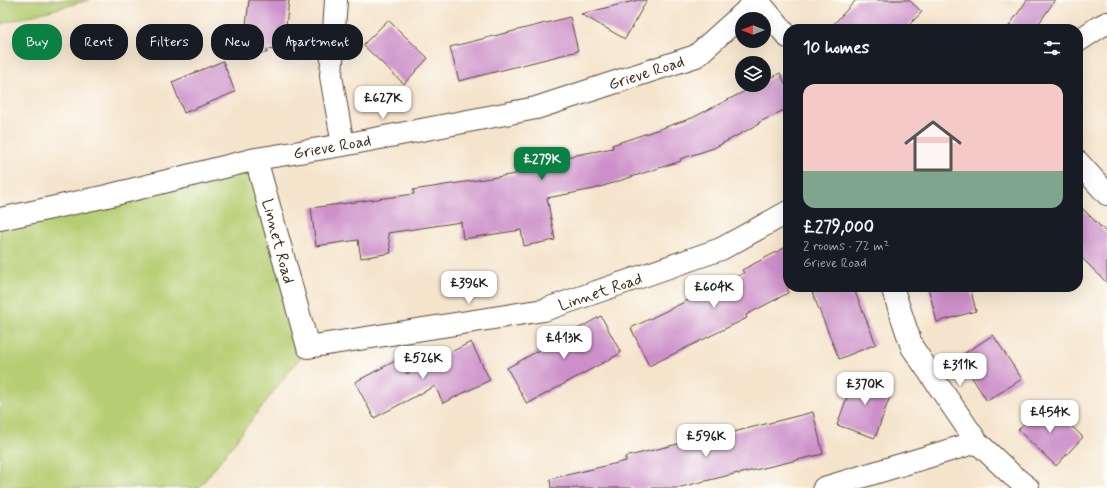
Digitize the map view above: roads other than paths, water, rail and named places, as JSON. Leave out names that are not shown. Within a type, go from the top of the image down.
[{"type":"street","points":[[336,0],[330,76],[343,145]]},
{"type":"street","points":[[757,0],[783,30]]},
{"type":"street","name":"Grieve Road","points":[[0,219],[106,196],[256,159],[343,145],[536,108],[696,56],[757,0]]},
{"type":"street","points":[[1083,38],[1107,23]]},
{"type":"street","name":"Linnet Road","points":[[256,159],[308,347],[544,310],[721,249],[783,215]]},
{"type":"street","points":[[1083,168],[1107,194]]},
{"type":"street","points":[[894,292],[912,347],[977,442],[1028,488]]},
{"type":"street","points":[[824,488],[977,442]]}]
